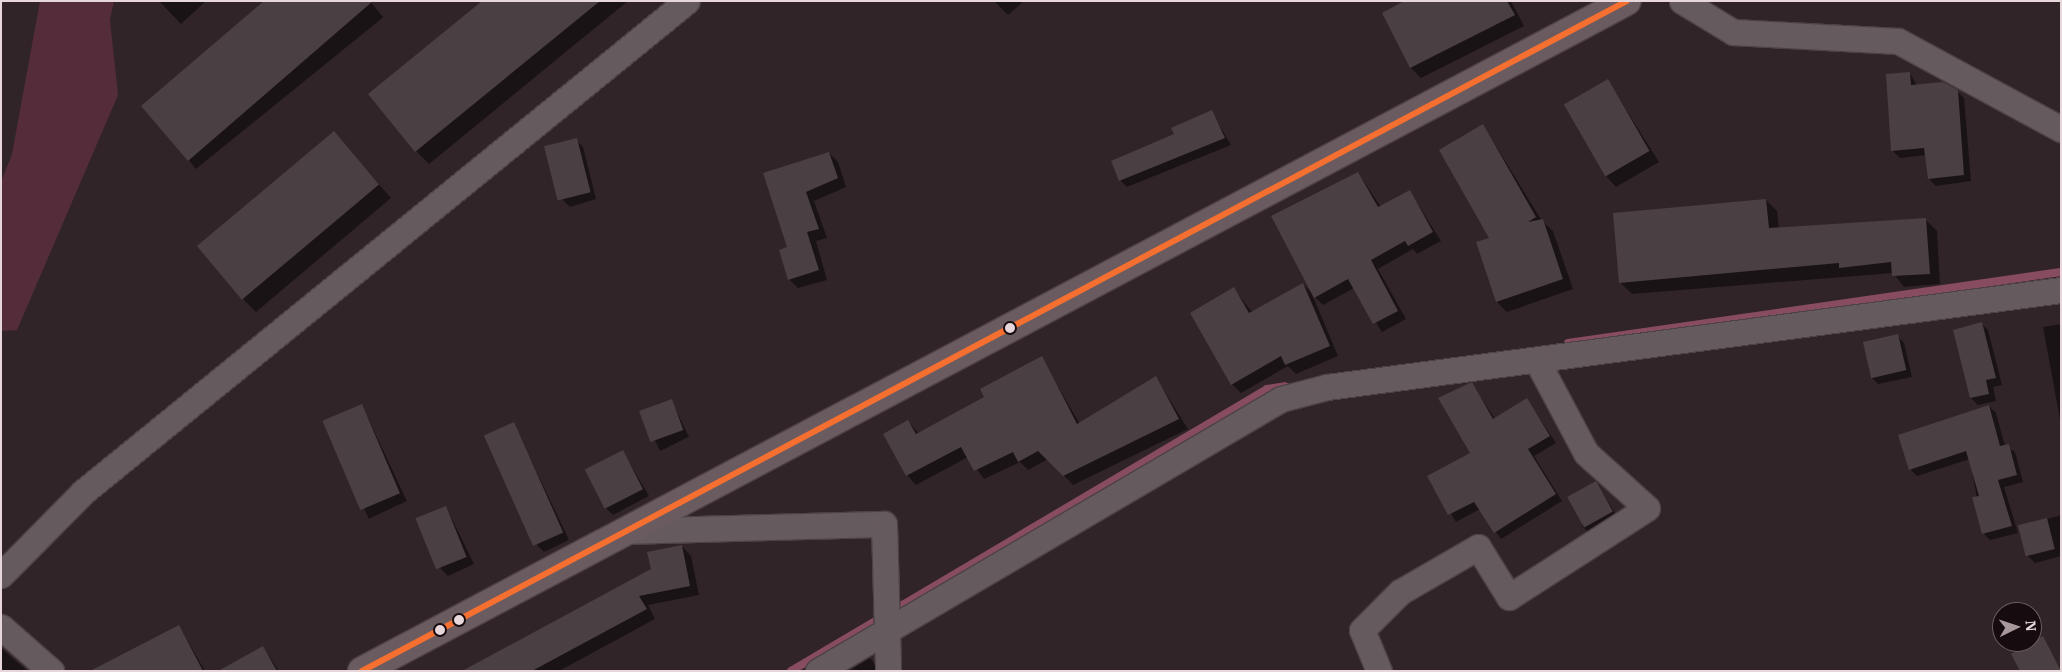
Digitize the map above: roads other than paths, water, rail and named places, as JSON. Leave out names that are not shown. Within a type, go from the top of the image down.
[{"type":"main road","points":[[362,671],[1627,1]]},
{"type":"street","points":[[1,575],[83,492],[687,1]]},
{"type":"street","points":[[1682,1],[1733,32],[1898,41],[2061,129]]},
{"type":"street","points":[[818,671],[1281,400],[1327,388],[2061,290]]},
{"type":"street","points":[[1379,671],[1362,630],[1400,592],[1478,547],[1509,597],[1647,508],[1586,453],[1537,361]]},
{"type":"street","points":[[627,531],[884,524],[890,629],[888,671]]},
{"type":"street","points":[[1,627],[50,671]]},
{"type":"waterway","points":[[1568,343],[2061,272]]},
{"type":"waterway","points":[[791,671],[1267,389],[1285,386]]}]
